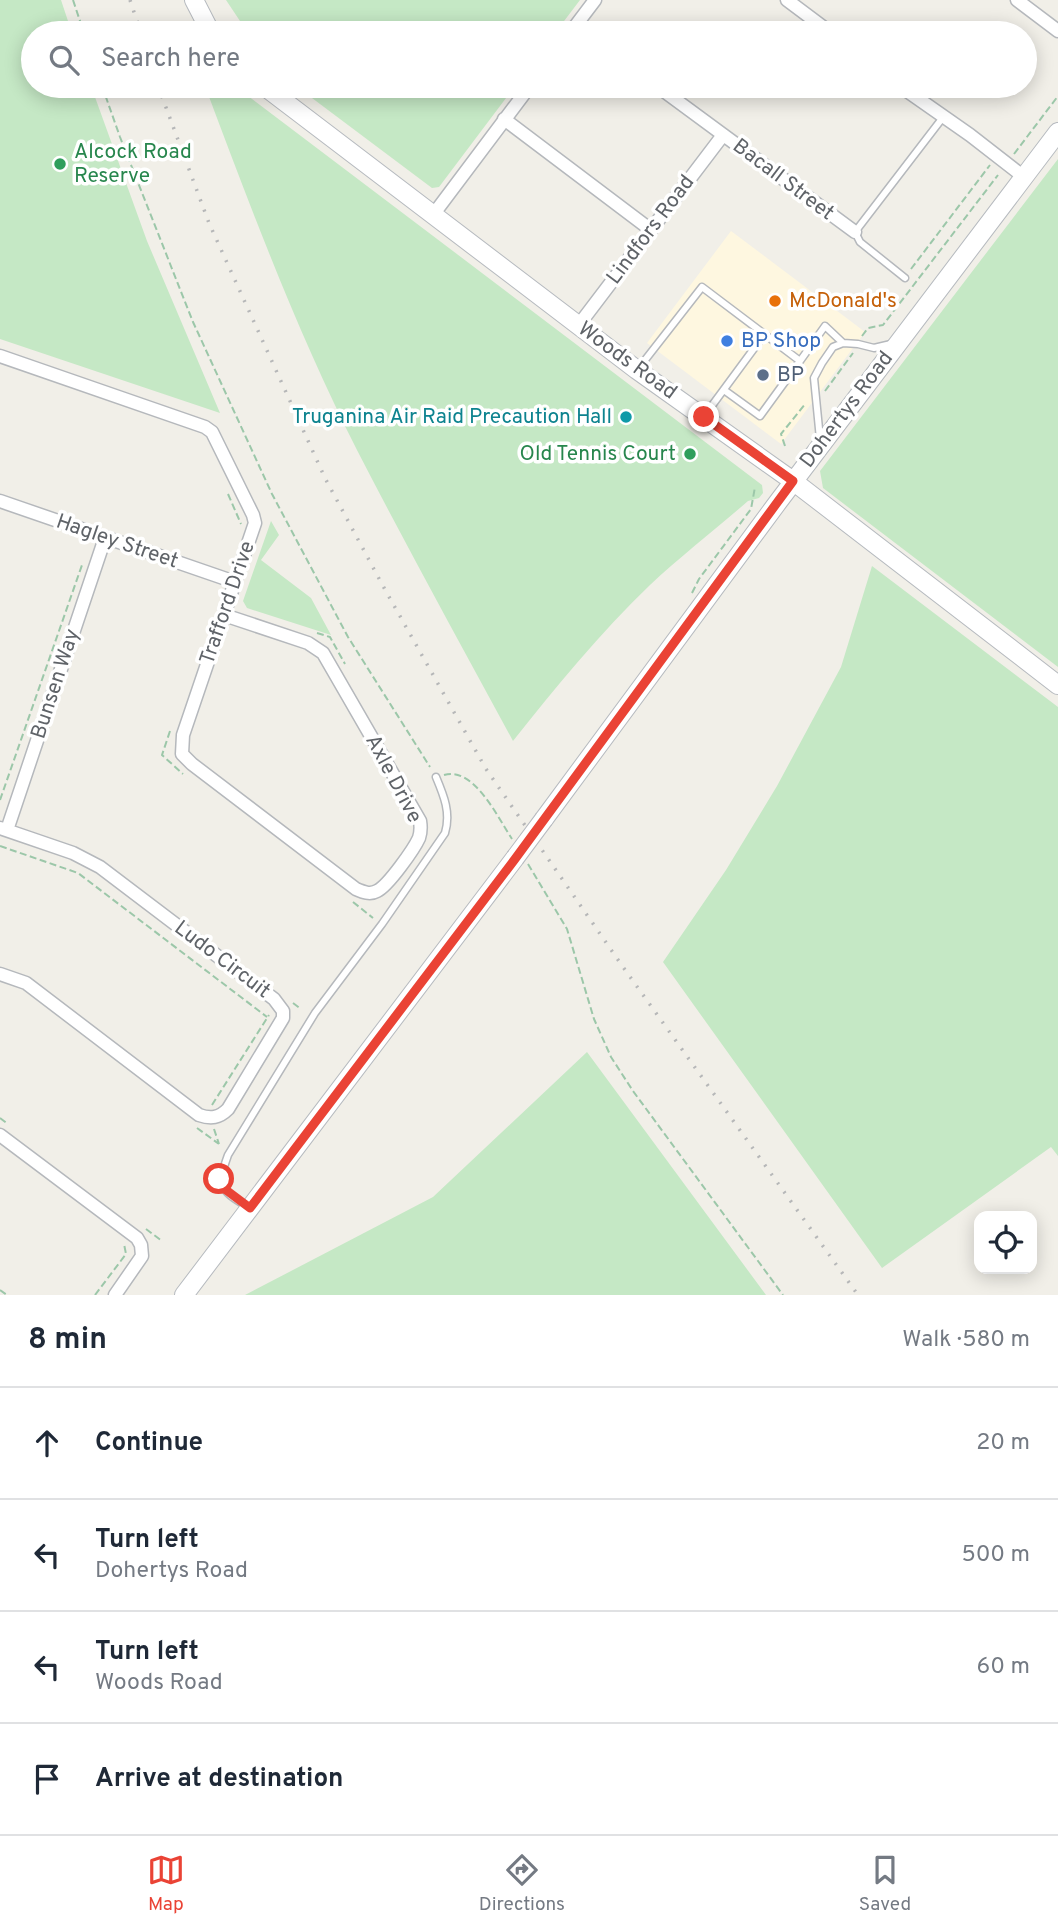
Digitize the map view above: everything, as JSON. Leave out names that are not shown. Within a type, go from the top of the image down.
[{"type":"main road","points":[[194,0],[205,21]]},
{"type":"main road","name":"Woods Road","points":[[280,98],[578,326],[793,481],[1058,685]]},
{"type":"main road","name":"Dohertys Road","points":[[184,1295],[518,854],[793,481],[1058,132]]},
{"type":"street","points":[[579,21],[595,0]]},
{"type":"street","points":[[787,0],[815,21]]},
{"type":"street","points":[[1017,0],[1058,31]]},
{"type":"street","points":[[433,215],[521,98]]},
{"type":"street","name":"Bacall Street","points":[[673,98],[855,232]]},
{"type":"street","points":[[918,98],[1024,177]]},
{"type":"street","points":[[504,119],[651,230]]},
{"type":"street","name":"Lindfors Road","points":[[578,326],[723,135]]},
{"type":"street","name":"Trafford Drive","points":[[0,356],[205,427],[212,432],[254,519],[254,527],[183,735],[182,754]]},
{"type":"street","name":"Hagley Street","points":[[0,501],[235,582]]},
{"type":"street","name":"Bunsen Way","points":[[3,829],[105,538]]},
{"type":"street","name":"Axle Drive","points":[[182,754],[203,773],[362,891],[373,893],[382,888],[420,836],[420,821],[323,653],[308,643],[224,615]]},
{"type":"street","name":"Ludo Circuit","points":[[3,829],[73,853],[100,867],[278,1003],[283,1016],[280,1026],[228,1109],[223,1114],[209,1114]]},
{"type":"street","points":[[0,974],[26,983],[199,1115],[209,1114]]},
{"type":"street","points":[[0,1135],[137,1238],[142,1256],[115,1295]]},
{"type":"lane","points":[[855,232],[944,116]]},
{"type":"lane","name":"Bacall Street","points":[[855,232],[860,242],[905,278]]},
{"type":"lane","points":[[637,370],[702,286],[800,361]]},
{"type":"lane","points":[[724,390],[760,416],[825,327],[844,343]]},
{"type":"lane","points":[[704,417],[764,335]]},
{"type":"lane","points":[[821,444],[814,378],[834,347],[844,343],[874,348],[898,343]]},
{"type":"lane","points":[[250,1208],[222,1187],[219,1179],[228,1155],[315,1013],[382,924],[445,833],[449,820],[448,809],[436,777]]},
{"type":"path","points":[[73,0],[80,21]]},
{"type":"path","points":[[905,278],[1058,96]]},
{"type":"path","points":[[106,98],[193,321],[272,494],[348,637],[436,777],[451,773],[466,778],[481,792],[567,929],[594,1020],[611,1056],[633,1091],[783,1295]]},
{"type":"path","points":[[785,446],[781,434],[807,401],[824,392],[867,328],[883,325],[1002,160]]},
{"type":"path","points":[[698,579],[751,509],[755,487]]},
{"type":"path","points":[[226,490],[242,523],[238,534]]},
{"type":"path","points":[[0,800],[84,558]]},
{"type":"path","points":[[170,732],[162,755],[184,774]]},
{"type":"path","points":[[0,846],[78,873],[267,1017]]},
{"type":"path","points":[[353,902],[368,914]]},
{"type":"path","points":[[228,1155],[219,1144],[209,1114],[278,1003]]},
{"type":"path","points":[[283,1016],[300,1009],[315,1013]]},
{"type":"path","points":[[95,1295],[126,1254],[124,1245]]},
{"type":"path","points":[[0,1290],[7,1295]]},
{"type":"shaded area","points":[[731,231],[865,332],[781,444],[647,343]]},
{"type":"green space","name":"Alcock Road Reserve","points":[[0,0],[61,0],[68,21],[21,21],[21,98],[95,98],[147,241],[220,413],[0,339]]},
{"type":"green space","points":[[226,0],[580,0],[564,21],[240,21]]},
{"type":"green space","points":[[210,98],[251,98],[762,485],[763,493],[759,498],[748,501],[632,603],[579,661],[513,741],[396,525],[336,407],[276,271]]},
{"type":"green space","points":[[312,98],[506,98],[439,187],[432,188]]},
{"type":"green space","points":[[1058,159],[1058,667],[823,488],[820,471]]},
{"type":"green space","points":[[271,521],[279,535],[261,560],[311,598],[331,635],[247,608],[243,601]]},
{"type":"green space","points":[[872,566],[1058,707],[1058,1156],[1051,1147],[882,1268],[663,962],[726,870],[777,786],[841,667]]},
{"type":"green space","points":[[587,1052],[766,1295],[245,1295],[433,1197]]},
{"type":"railway","points":[[130,0],[137,21]]},
{"type":"railway","points":[[162,98],[209,223],[325,478],[486,769],[623,967],[858,1295]]},
{"type":"place","name":"Alcock Road Reserve","points":[[60,164]]},
{"type":"place","name":"McDonald's","points":[[775,301]]},
{"type":"place","name":"BP Shop","points":[[727,341]]},
{"type":"place","name":"BP","points":[[763,375]]},
{"type":"place","name":"Truganina Air Raid Precaution Hall","points":[[626,417]]},
{"type":"place","name":"Old Tennis Court","points":[[690,454]]},
{"type":"route","points":[[219,1179],[222,1187],[250,1208],[515,859],[793,481],[704,417]]}]
